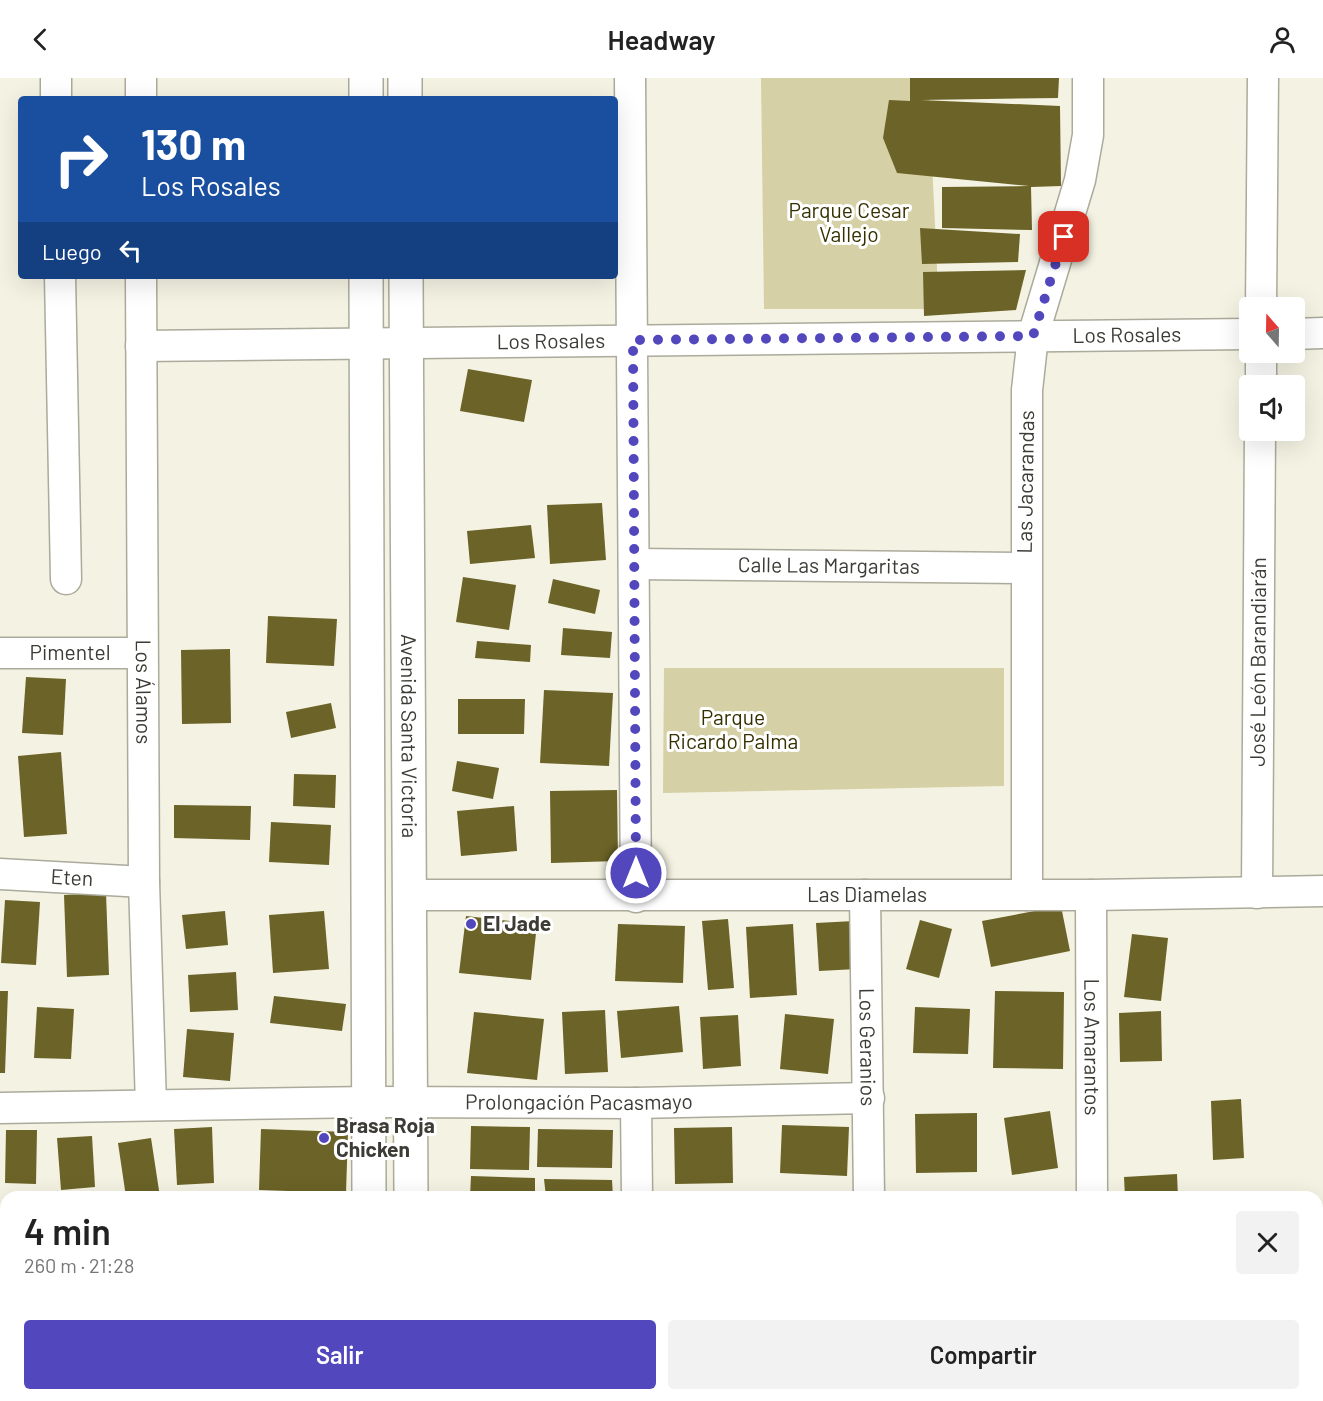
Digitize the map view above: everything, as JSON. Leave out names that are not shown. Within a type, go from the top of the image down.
[{"type":"main road","points":[[366,78],[366,96]]},
{"type":"main road","points":[[405,78],[405,96]]},
{"type":"main road","name":"Avenida Santa Victoria","points":[[366,279],[369,1191]]},
{"type":"main road","name":"Avenida Santa Victoria","points":[[406,279],[411,1191]]},
{"type":"street","points":[[56,78],[57,96]]},
{"type":"street","points":[[141,78],[141,96]]},
{"type":"street","points":[[630,78],[636,897]]},
{"type":"street","name":"Las Jacarandas","points":[[1027,894],[1025,568],[1027,390],[1033,336],[1080,180],[1088,135],[1088,78]]},
{"type":"street","points":[[1261,297],[1263,78]]},
{"type":"street","points":[[60,279],[66,579]]},
{"type":"street","name":"Los Álamos","points":[[141,279],[144,882],[151,1105]]},
{"type":"street","points":[[1305,333],[1323,333]]},
{"type":"street","name":"Los Rosales","points":[[141,346],[1239,334]]},
{"type":"street","name":"José León Barandiarán","points":[[1257,893],[1260,441]]},
{"type":"street","name":"Calle Las Margaritas","points":[[634,564],[1025,568]]},
{"type":"street","name":"Pimentel","points":[[0,653],[142,653]]},
{"type":"street","name":"Eten","points":[[0,874],[144,882]]},
{"type":"street","name":"Las Diamelas","points":[[411,895],[865,896],[1323,891]]},
{"type":"street","name":"Los Amarantos","points":[[1091,895],[1092,1191]]},
{"type":"street","name":"Los Geranios","points":[[865,896],[869,1191]]},
{"type":"street","name":"Prolongación Pacasmayo","points":[[0,1108],[369,1102],[636,1103],[869,1098]]},
{"type":"street","points":[[636,1103],[637,1191]]},
{"type":"green space","name":"Parque Cesar Vallejo","points":[[761,78],[928,78],[939,309],[764,309]]},
{"type":"green space","name":"Parque Ricardo Palma","points":[[664,668],[1004,668],[1004,786],[663,793]]},
{"type":"building","points":[[910,78],[1059,78],[1058,98],[920,100],[1060,106],[1061,186],[1031,187],[1032,230],[942,228],[942,187],[1029,186],[897,173],[883,138],[889,100],[910,101]]},
{"type":"building","points":[[920,228],[1020,234],[1018,262],[922,264]]},
{"type":"building","points":[[1026,270],[1016,310],[924,316],[923,272]]},
{"type":"building","points":[[468,369],[532,380],[524,422],[460,411]]},
{"type":"building","points":[[602,503],[606,560],[550,564],[547,505]]},
{"type":"building","points":[[531,525],[535,558],[470,564],[467,531]]},
{"type":"building","points":[[463,577],[516,585],[509,630],[456,622]]},
{"type":"building","points":[[553,579],[600,590],[595,614],[548,603]]},
{"type":"building","points":[[268,616],[337,619],[334,666],[266,663]]},
{"type":"building","points":[[563,628],[612,632],[610,658],[561,655]]},
{"type":"building","points":[[477,641],[531,645],[530,662],[475,658]]},
{"type":"building","points":[[230,649],[231,723],[182,724],[181,650]]},
{"type":"building","points":[[26,677],[66,679],[63,735],[22,733]]},
{"type":"building","points":[[544,690],[613,693],[609,766],[540,763]]},
{"type":"building","points":[[458,699],[525,699],[524,734],[458,734]]},
{"type":"building","points":[[331,703],[336,728],[291,738],[286,712]]},
{"type":"building","points":[[61,752],[67,834],[24,837],[18,756]]},
{"type":"building","points":[[457,761],[499,768],[493,799],[452,791]]},
{"type":"building","points":[[294,774],[336,775],[335,808],[293,806]]},
{"type":"building","points":[[617,790],[618,861],[551,863],[550,791]]},
{"type":"building","points":[[174,805],[251,806],[250,840],[174,838]]},
{"type":"building","points":[[514,806],[517,851],[461,856],[457,811]]},
{"type":"building","points":[[271,822],[331,825],[329,865],[269,862]]},
{"type":"building","points":[[106,893],[109,975],[67,977],[64,895]]},
{"type":"building","points":[[5,900],[40,902],[36,965],[1,963]]},
{"type":"building","points":[[1061,906],[1070,951],[991,967],[982,921]]},
{"type":"building","points":[[225,911],[228,945],[186,949],[182,915]]},
{"type":"building","points":[[324,911],[329,969],[273,973],[269,915]]},
{"type":"building","points":[[466,916],[537,924],[531,980],[459,973]]},
{"type":"building","points":[[728,919],[734,988],[708,990],[702,921]]},
{"type":"building","points":[[920,920],[952,929],[939,978],[906,969]]},
{"type":"building","points":[[854,921],[857,969],[819,971],[816,923]]},
{"type":"building","points":[[618,924],[685,926],[683,983],[615,981]]},
{"type":"building","points":[[793,924],[797,995],[750,998],[746,927]]},
{"type":"building","points":[[1132,934],[1168,938],[1161,1001],[1124,997]]},
{"type":"building","points":[[236,972],[238,1010],[190,1012],[188,975]]},
{"type":"building","points":[[0,991],[8,991],[5,1073],[0,1073]]},
{"type":"building","points":[[995,991],[1064,992],[1063,1069],[993,1068]]},
{"type":"building","points":[[274,996],[346,1004],[342,1031],[270,1023]]},
{"type":"building","points":[[679,1006],[683,1052],[621,1058],[617,1011]]},
{"type":"building","points":[[37,1007],[74,1009],[71,1059],[34,1058]]},
{"type":"building","points":[[915,1007],[970,1009],[968,1054],[913,1053]]},
{"type":"building","points":[[605,1010],[608,1072],[565,1074],[562,1012]]},
{"type":"building","points":[[1161,1011],[1162,1061],[1120,1062],[1119,1013]]},
{"type":"building","points":[[474,1012],[544,1019],[537,1080],[467,1073]]},
{"type":"building","points":[[785,1014],[834,1019],[828,1074],[780,1069]]},
{"type":"building","points":[[738,1015],[741,1066],[703,1069],[700,1017]]},
{"type":"building","points":[[187,1029],[234,1033],[230,1081],[183,1077]]},
{"type":"building","points":[[1241,1099],[1244,1158],[1213,1160],[1211,1101]]},
{"type":"building","points":[[1050,1111],[1058,1168],[1012,1175],[1004,1118]]},
{"type":"building","points":[[977,1113],[977,1172],[916,1173],[915,1114]]},
{"type":"building","points":[[782,1125],[849,1127],[847,1176],[780,1173]]},
{"type":"building","points":[[471,1126],[530,1127],[529,1170],[470,1169]]},
{"type":"building","points":[[212,1127],[214,1183],[177,1185],[174,1129]]},
{"type":"building","points":[[732,1127],[733,1183],[675,1184],[674,1128]]},
{"type":"building","points":[[261,1129],[348,1132],[346,1191],[259,1190]]},
{"type":"building","points":[[538,1129],[613,1130],[612,1168],[537,1167]]},
{"type":"building","points":[[6,1130],[37,1130],[36,1184],[5,1183]]},
{"type":"building","points":[[92,1136],[95,1187],[61,1190],[57,1138]]},
{"type":"building","points":[[151,1138],[159,1191],[125,1191],[118,1143]]},
{"type":"building","points":[[1177,1174],[1178,1191],[1125,1191],[1124,1177]]},
{"type":"building","points":[[471,1176],[535,1178],[535,1191],[470,1191]]},
{"type":"building","points":[[544,1179],[612,1180],[613,1191],[545,1191]]},
{"type":"place","name":"El Jade","points":[[471,924]]},
{"type":"place","name":"Brasa Roja Chicken","points":[[324,1138]]},
{"type":"route","points":[[636,873],[633,340],[1033,336],[1064,237]]}]
